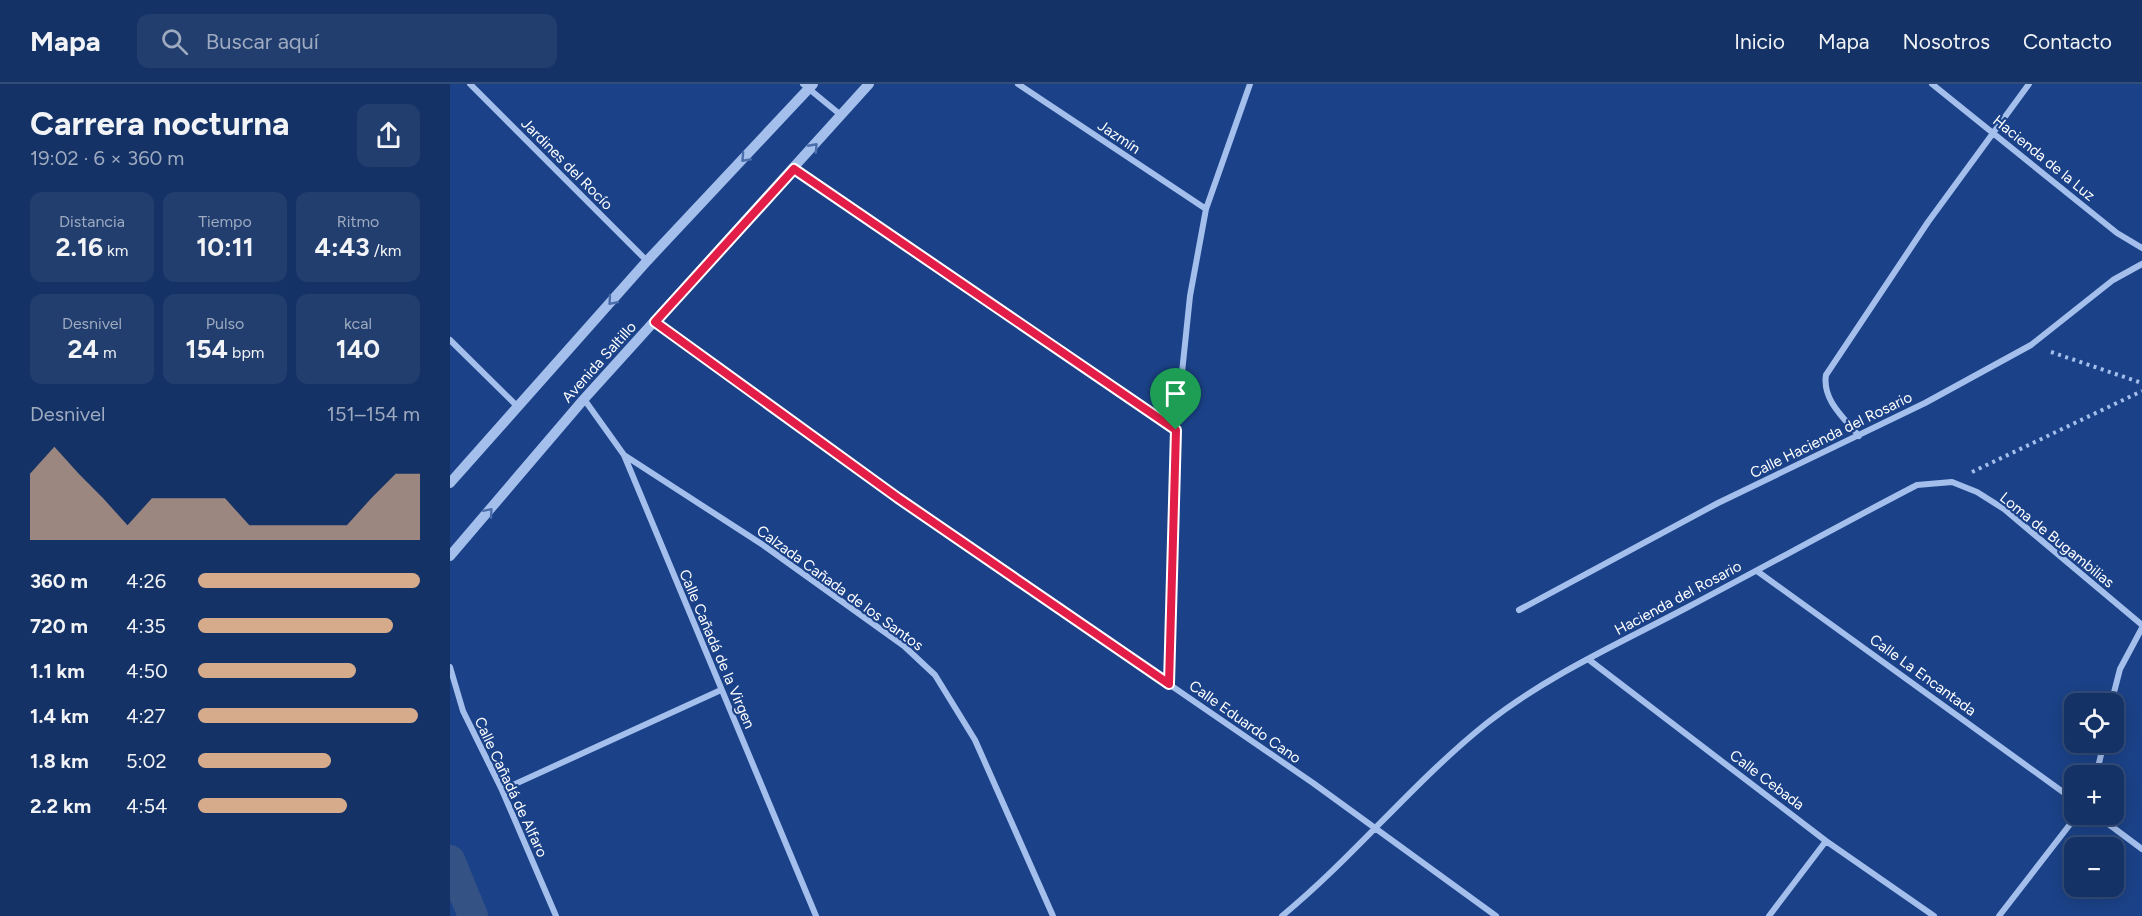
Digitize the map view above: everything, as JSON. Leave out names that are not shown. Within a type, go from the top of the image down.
[{"type":"street","name":"Jardines del Rocío","points":[[470,84],[647,261]]},
{"type":"street","name":"Avenida Saltillo","points":[[450,556],[584,399],[869,84]]},
{"type":"street","name":"Jazmín","points":[[1018,84],[1206,209]]},
{"type":"street","points":[[1169,684],[1176,430],[1189,307],[1206,209],[1250,84]]},
{"type":"street","name":"Hacienda de la Luz","points":[[1932,84],[2117,233],[2142,248]]},
{"type":"street","points":[[1859,436],[1828,397],[1825,385],[1826,375],[1887,280],[1992,132],[2029,84]]},
{"type":"street","name":"Avenida Saltillo","points":[[450,483],[647,261],[808,86]]},
{"type":"street","points":[[808,86],[842,116]]},
{"type":"street","points":[[794,169],[1176,430]]},
{"type":"street","name":"Calle Hacienda del Rosario","points":[[1519,610],[1718,503],[1859,436],[2031,345],[2113,280],[2142,264]]},
{"type":"street","name":"Calle Eduardo Cano","points":[[655,322],[898,498],[1313,783],[1373,829],[1434,869],[1496,916]]},
{"type":"street","points":[[450,340],[518,407]]},
{"type":"street","name":"Calle Cañadá de la Virgen","points":[[584,399],[624,455],[816,916]]},
{"type":"street","name":"Calzada Cañada de los Santos","points":[[624,455],[763,545],[904,646],[935,675],[975,740],[1053,916]]},
{"type":"street","name":"Hacienda del Rosario","points":[[1282,916],[1325,881],[1373,829],[1434,769],[1488,723],[1532,692],[1588,659],[1917,485],[1952,482]]},
{"type":"street","name":"Loma de Bugambilias","points":[[1952,482],[1977,492],[2004,509],[2142,627]]},
{"type":"street","name":"Calle La Encantada","points":[[1757,571],[2064,793]]},
{"type":"street","points":[[2114,693],[2120,669],[2142,627]]},
{"type":"street","name":"Calle Cebada","points":[[1588,659],[1826,841],[1934,916]]},
{"type":"street","name":"Calle Cañadá de Alfaro","points":[[450,667],[464,711],[502,790],[556,916]]},
{"type":"street","points":[[502,790],[721,690]]},
{"type":"street","points":[[1999,916],[2069,825]]},
{"type":"street","points":[[2110,825],[2142,849]]},
{"type":"street","points":[[1769,916],[1826,841]]},
{"type":"path","points":[[2031,345],[2142,383]]},
{"type":"path","points":[[1952,482],[2142,391]]},
{"type":"waterway","points":[[450,860],[473,916]]},
{"type":"route","points":[[794,169],[975,295],[1176,430],[1169,684],[898,498],[655,322],[794,169]]}]
